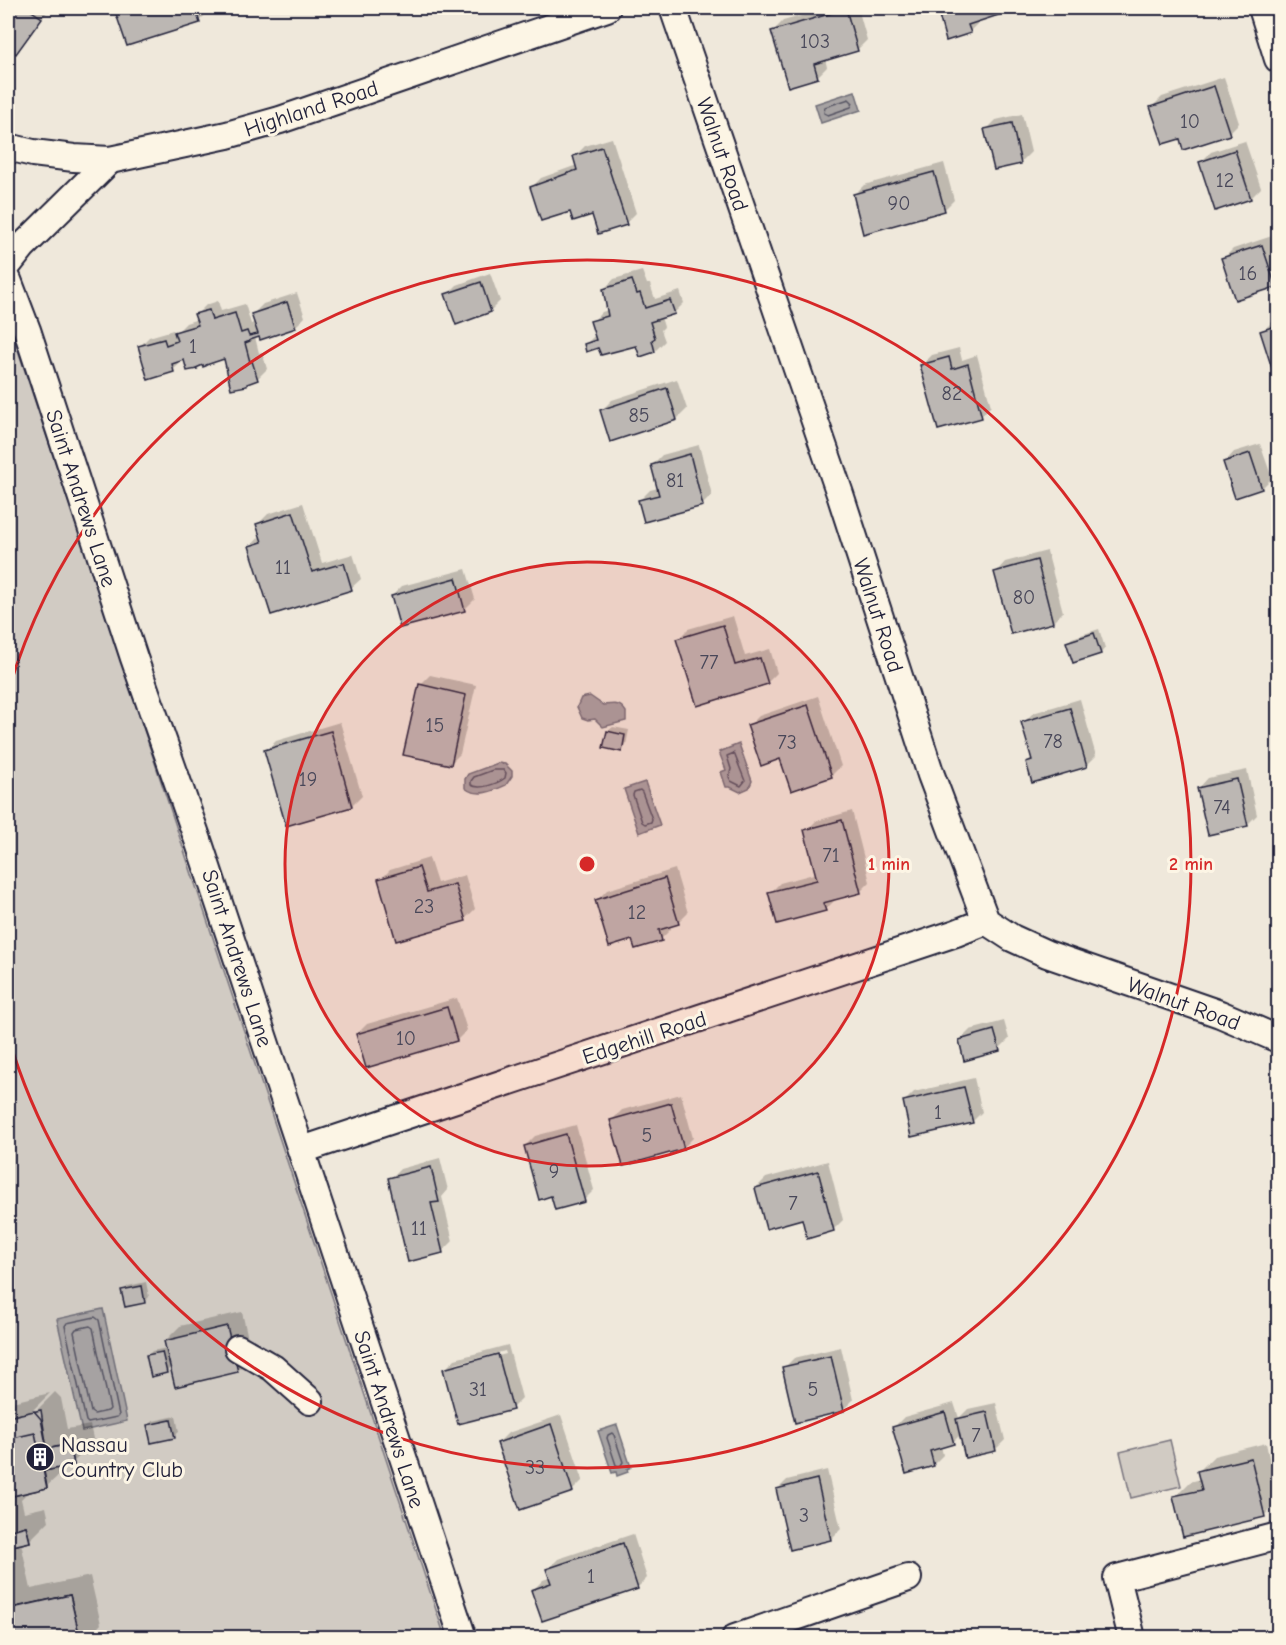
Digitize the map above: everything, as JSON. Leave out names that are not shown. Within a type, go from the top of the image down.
[{"type":"street","name":"Highland Road","points":[[8,147],[74,159],[110,160],[227,135],[280,120],[607,8]]},
{"type":"street","name":"Walnut Road","points":[[673,8],[840,494],[930,776],[986,921],[1012,938],[1047,954],[1220,1014],[1278,1039]]},
{"type":"street","points":[[1262,8],[1278,59]]},
{"type":"street","points":[[8,265],[23,246],[110,160]]},
{"type":"street","name":"Saint Andrews Lane","points":[[8,280],[27,330],[134,658],[203,854],[463,1638]]},
{"type":"street","name":"Edgehill Road","points":[[302,1150],[956,933],[986,921]]},
{"type":"street","points":[[238,1348],[273,1368],[310,1401]]},
{"type":"street","points":[[1132,1638],[1117,1578],[1278,1536]]},
{"type":"street","points":[[735,1638],[908,1578]]},
{"type":"shaded area","name":"Nassau Country Club","points":[[8,323],[13,335],[445,1637],[8,1637]]},
{"type":"shaded area","points":[[1170,1440],[1181,1486],[1131,1498],[1120,1452]]},
{"type":"water","points":[[855,91],[861,110],[821,123],[815,104]]},
{"type":"water","points":[[590,696],[603,705],[621,706],[626,712],[626,721],[603,727],[595,719],[582,718],[577,707],[581,698]]},
{"type":"water","points":[[739,744],[752,781],[749,788],[740,792],[726,787],[721,772],[726,770],[719,752]]},
{"type":"water","points":[[498,763],[505,764],[512,771],[512,776],[506,785],[480,793],[465,788],[465,779],[468,774]]},
{"type":"water","points":[[645,782],[660,825],[639,833],[624,789]]},
{"type":"water","points":[[103,1309],[127,1421],[82,1431],[57,1319]]},
{"type":"water","points":[[617,1425],[631,1467],[627,1469],[628,1472],[617,1476],[616,1472],[612,1473],[598,1431]]},
{"type":"building","points":[[8,8],[27,8],[42,18],[16,54],[8,48]]},
{"type":"building","points":[[114,8],[195,8],[200,23],[127,46]]},
{"type":"building","points":[[937,8],[1020,8],[968,25],[971,33],[946,41]]},
{"type":"building","points":[[846,9],[858,51],[814,64],[818,78],[788,87],[771,31]]},
{"type":"building","points":[[1214,86],[1230,135],[1183,150],[1180,139],[1163,144],[1150,107]]},
{"type":"building","points":[[1012,123],[1021,164],[994,170],[984,129]]},
{"type":"building","points":[[602,147],[627,225],[598,234],[592,215],[573,221],[570,212],[541,221],[530,187],[577,170],[573,156]]},
{"type":"building","points":[[1235,150],[1251,199],[1215,211],[1199,162]]},
{"type":"building","points":[[934,172],[945,211],[863,234],[853,194]]},
{"type":"building","points":[[1262,245],[1276,287],[1235,300],[1221,258]]},
{"type":"building","points":[[632,280],[645,308],[670,300],[675,314],[650,322],[655,338],[652,340],[655,352],[640,357],[636,346],[601,355],[598,348],[586,352],[584,344],[596,340],[590,321],[608,316],[603,289]]},
{"type":"building","points":[[481,282],[491,312],[456,325],[445,294]]},
{"type":"building","points":[[287,302],[296,328],[260,340],[259,337],[245,343],[258,380],[247,386],[231,389],[224,359],[187,371],[184,360],[172,364],[174,372],[148,380],[138,346],[164,339],[166,345],[177,341],[174,332],[198,325],[194,314],[209,310],[212,320],[235,313],[241,333],[247,331],[249,336],[258,334],[251,314]]},
{"type":"building","points":[[1278,325],[1278,387],[1260,331]]},
{"type":"building","points":[[949,357],[952,369],[968,364],[982,418],[938,430],[920,365]]},
{"type":"building","points":[[667,388],[677,420],[610,442],[600,410]]},
{"type":"building","points":[[1250,453],[1262,489],[1235,498],[1223,462]]},
{"type":"building","points":[[690,454],[703,506],[644,522],[638,500],[659,495],[651,465]]},
{"type":"building","points":[[293,512],[312,572],[344,563],[352,590],[271,615],[249,546],[262,542],[256,524]]},
{"type":"building","points":[[1037,560],[1053,623],[1011,634],[994,572]]},
{"type":"building","points":[[456,578],[465,611],[400,628],[391,596]]},
{"type":"building","points":[[723,625],[735,665],[760,658],[768,684],[697,706],[676,639]]},
{"type":"building","points":[[1094,633],[1101,654],[1073,663],[1066,642]]},
{"type":"building","points":[[419,684],[466,695],[451,765],[403,755]]},
{"type":"building","points":[[808,705],[832,777],[791,791],[780,759],[761,766],[747,725]]},
{"type":"building","points":[[1070,708],[1087,767],[1032,783],[1026,762],[1032,760],[1021,722]]},
{"type":"building","points":[[331,731],[352,807],[286,826],[264,750]]},
{"type":"building","points":[[607,731],[625,735],[622,752],[603,748]]},
{"type":"building","points":[[1237,779],[1248,826],[1208,835],[1197,788]]},
{"type":"building","points":[[842,820],[861,893],[823,903],[826,911],[777,924],[768,892],[817,880],[804,830]]},
{"type":"building","points":[[419,867],[427,892],[455,884],[466,921],[396,941],[378,879]]},
{"type":"building","points":[[665,878],[679,924],[659,930],[662,941],[635,949],[632,940],[609,947],[595,900]]},
{"type":"building","points":[[447,1007],[457,1041],[366,1068],[356,1034]]},
{"type":"building","points":[[994,1030],[1000,1051],[964,1061],[959,1040]]},
{"type":"building","points":[[964,1087],[973,1123],[911,1137],[903,1101]]},
{"type":"building","points":[[671,1103],[684,1149],[623,1166],[610,1120]]},
{"type":"building","points":[[566,1134],[585,1202],[555,1210],[551,1196],[539,1200],[524,1146]]},
{"type":"building","points":[[431,1167],[439,1202],[431,1203],[443,1253],[408,1262],[388,1178]]},
{"type":"building","points":[[818,1171],[834,1231],[807,1239],[802,1219],[766,1229],[755,1188]]},
{"type":"building","points":[[142,1286],[145,1303],[125,1307],[121,1290]]},
{"type":"building","points":[[227,1326],[238,1372],[175,1387],[164,1341]]},
{"type":"building","points":[[162,1352],[167,1373],[151,1377],[146,1355]]},
{"type":"building","points":[[498,1354],[513,1410],[458,1424],[443,1369]]},
{"type":"building","points":[[831,1356],[844,1411],[795,1423],[782,1367]]},
{"type":"building","name":"Nassau Country Club","points":[[41,1410],[47,1449],[70,1444],[74,1465],[44,1471],[35,1433],[8,1439],[8,1417]]},
{"type":"building","name":"Nassau Country Club","points":[[34,1411],[41,1419],[47,1449],[70,1444],[74,1465],[44,1471],[47,1488],[8,1497],[8,1417]]},
{"type":"building","points":[[945,1412],[954,1444],[930,1451],[934,1466],[906,1474],[892,1427]]},
{"type":"building","points":[[987,1412],[996,1451],[965,1458],[956,1419]]},
{"type":"building","points":[[171,1420],[175,1438],[151,1443],[147,1425]]},
{"type":"building","points":[[551,1424],[573,1492],[520,1510],[497,1443]]},
{"type":"building","name":"Nassau Country Club","points":[[35,1433],[47,1488],[8,1497],[8,1439]]},
{"type":"building","points":[[1251,1458],[1265,1517],[1183,1537],[1173,1496],[1202,1490],[1197,1471]]},
{"type":"building","points":[[817,1479],[831,1540],[790,1550],[776,1489]]},
{"type":"building","name":"Nassau Country Club","points":[[26,1526],[30,1542],[8,1547],[8,1531]]},
{"type":"building","name":"Nassau Country Club","points":[[26,1526],[30,1542],[8,1547],[8,1531]]},
{"type":"building","points":[[623,1543],[638,1589],[542,1621],[531,1590],[551,1583],[546,1569]]},
{"type":"building","points":[[8,1592],[11,1608],[70,1595],[80,1638],[8,1638]]},
{"type":"building","points":[[70,1595],[80,1638],[8,1638],[8,1609]]},
{"type":"place","name":"Nassau Country Club","points":[[40,1457]]}]
